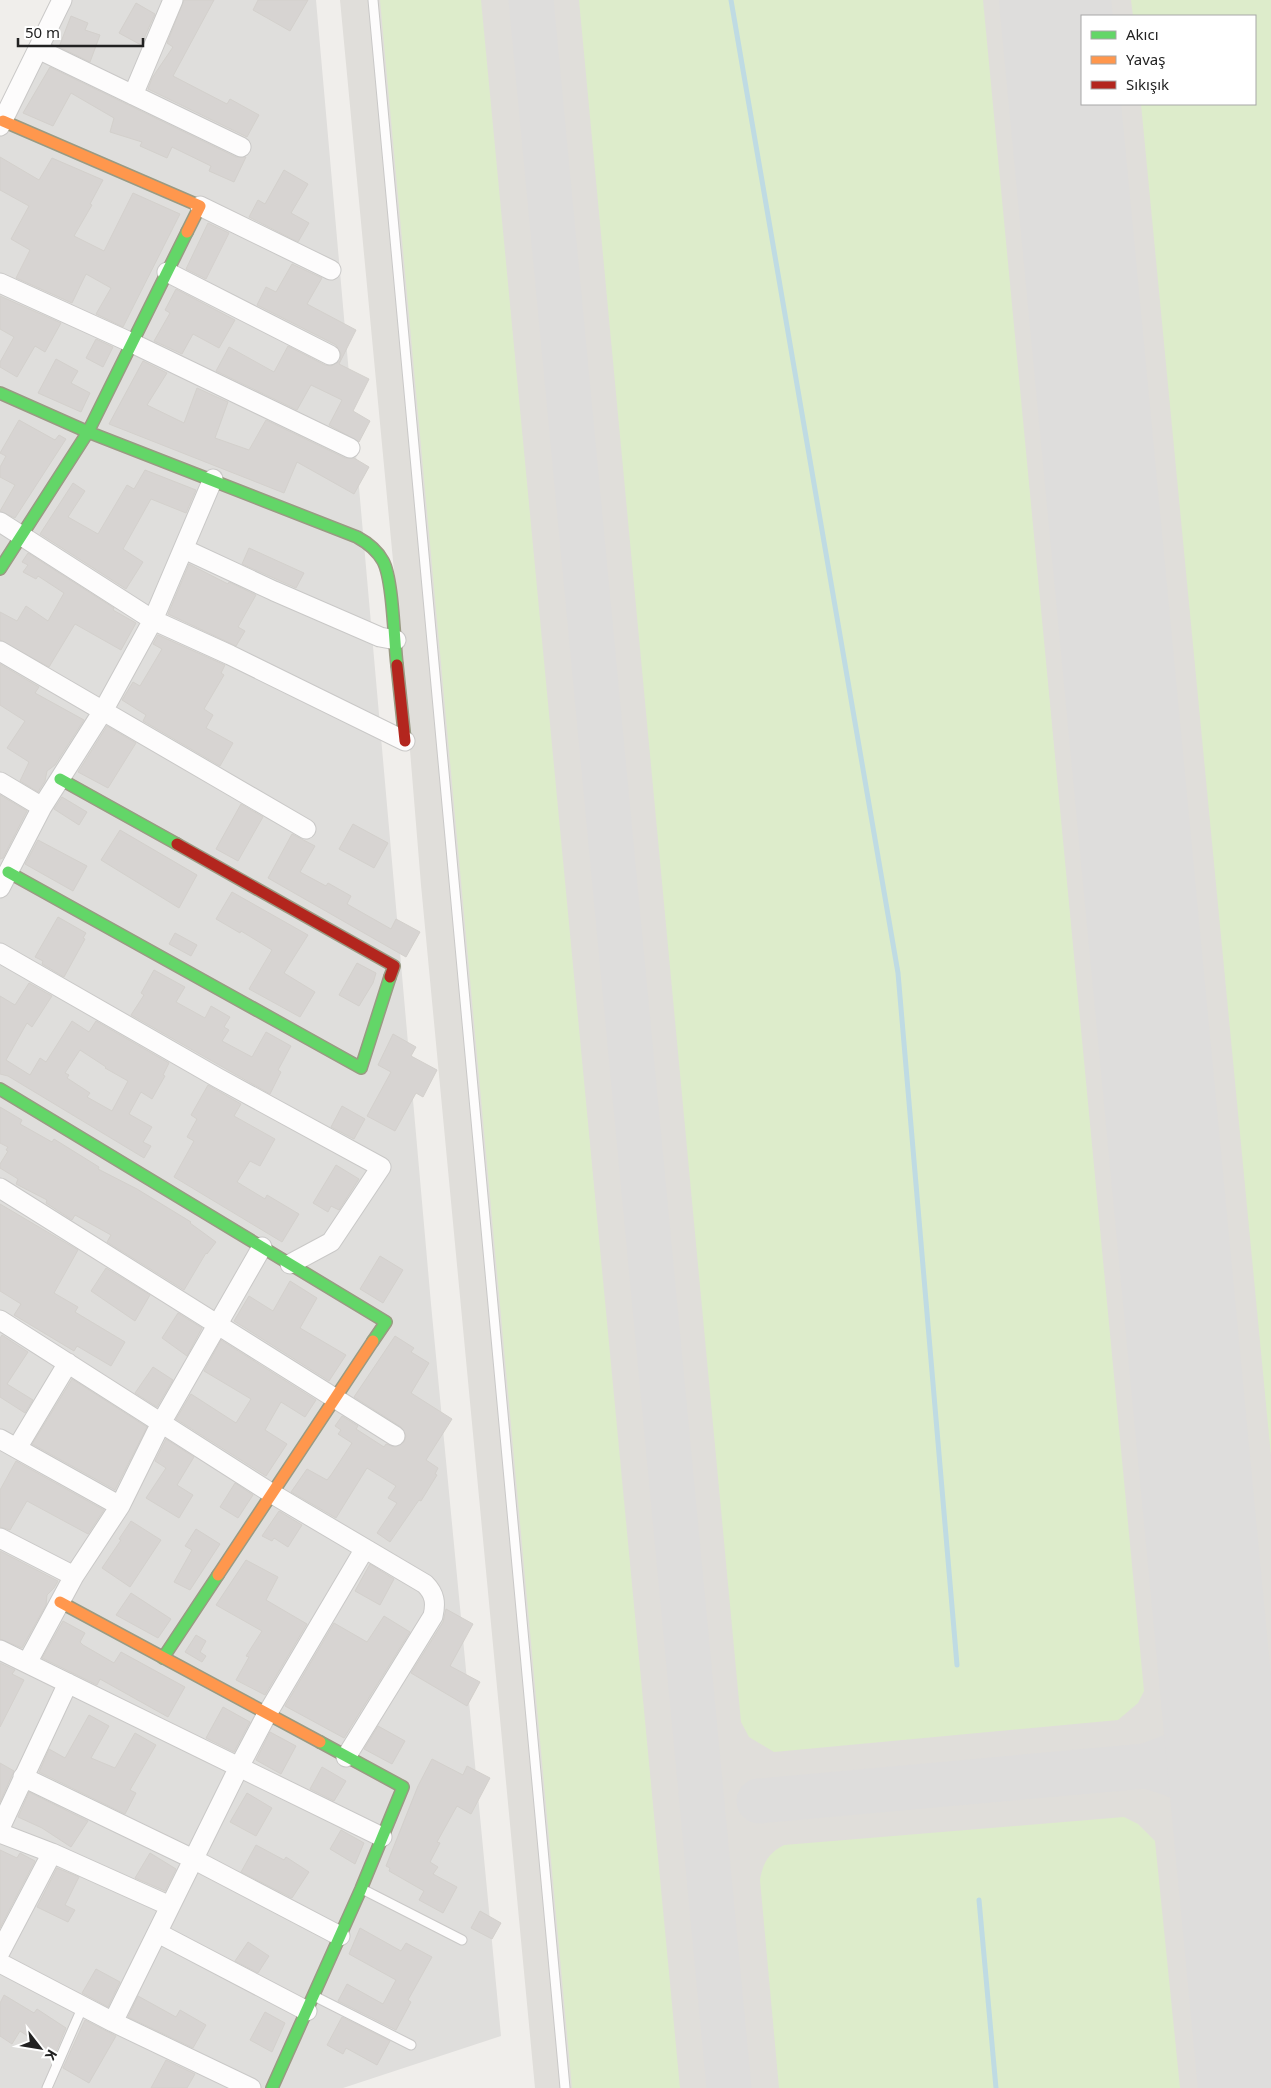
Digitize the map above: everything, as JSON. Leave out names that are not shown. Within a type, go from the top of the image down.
[{"type":"street","points":[[62,0],[1,124],[200,206],[331,270]]},
{"type":"street","points":[[133,94],[173,0]]},
{"type":"street","points":[[38,49],[241,147]]},
{"type":"street","points":[[0,569],[88,432],[200,206]]},
{"type":"street","points":[[168,272],[330,355]]},
{"type":"street","points":[[0,283],[132,343],[350,448]]},
{"type":"street","points":[[0,393],[88,432],[357,537],[370,544],[381,556],[387,570],[396,640],[404,741]]},
{"type":"street","points":[[60,779],[394,966],[361,1068],[4,880],[42,807],[103,711],[153,620],[213,480]]},
{"type":"street","points":[[0,522],[153,620],[230,655],[404,741]]},
{"type":"street","points":[[184,549],[380,637],[396,640]]},
{"type":"street","points":[[0,651],[306,829]]},
{"type":"street","points":[[0,782],[42,807]]},
{"type":"street","points":[[0,953],[218,1078],[381,1167],[331,1242],[290,1264]]},
{"type":"street","points":[[0,1088],[386,1322],[163,1658]]},
{"type":"street","points":[[0,1188],[395,1436]]},
{"type":"street","points":[[27,1663],[74,1576],[120,1506],[161,1423],[262,1247]]},
{"type":"street","points":[[0,1320],[271,1493],[364,1550],[425,1584],[433,1594],[435,1608],[428,1625],[346,1757]]},
{"type":"street","points":[[17,1448],[68,1363]]},
{"type":"street","points":[[0,1439],[120,1506]]},
{"type":"street","points":[[0,1538],[74,1576]]},
{"type":"street","points":[[113,2022],[238,1767],[267,1714],[364,1550]]},
{"type":"street","points":[[60,1602],[403,1788],[311,2004],[272,2088]]},
{"type":"street","points":[[0,1650],[382,1837]]},
{"type":"street","points":[[0,1828],[68,1683]]},
{"type":"street","points":[[23,1777],[193,1859],[340,1936]]},
{"type":"street","points":[[0,1834],[52,1852],[170,1906]]},
{"type":"street","points":[[0,1952],[52,1852]]},
{"type":"street","points":[[158,1933],[311,2004]]},
{"type":"street","points":[[0,1963],[113,2022],[251,2088]]},
{"type":"lane","points":[[374,0],[565,2088]]},
{"type":"lane","points":[[361,1888],[462,1940]]},
{"type":"lane","points":[[311,2004],[411,2044]]},
{"type":"lane","points":[[47,2088],[83,2006]]},
{"type":"shaded area","points":[[57,0],[316,0],[431,1304],[501,2036],[343,2088],[0,2088],[0,113]]},
{"type":"shaded area","points":[[340,0],[1271,0],[1271,2088],[535,2088],[421,885],[404,677]]},
{"type":"green space","points":[[380,0],[481,0],[680,2088],[572,2088]]},
{"type":"green space","points":[[579,0],[983,0],[1144,1691],[1138,1703],[1118,1720],[774,1752],[749,1737],[741,1722]]},
{"type":"green space","points":[[1131,0],[1271,0],[1271,1456],[1141,105],[1256,105],[1256,15],[1133,15]]},
{"type":"green space","points":[[1124,1817],[1138,1824],[1155,1841],[1180,2088],[779,2088],[760,1880],[765,1863],[774,1851],[784,1845]]},
{"type":"building","points":[[184,0],[214,0],[173,76],[227,104],[230,99],[259,115],[247,137],[148,89],[152,78],[173,47],[167,43]]},
{"type":"building","points":[[258,0],[308,0],[290,31],[253,10]]},
{"type":"building","points":[[136,3],[155,14],[141,45],[119,33]]},
{"type":"building","points":[[71,16],[88,23],[85,30],[100,35],[90,62],[59,47]]},
{"type":"building","points":[[50,67],[236,157],[246,157],[234,182],[209,171],[211,166],[172,147],[167,158],[140,146],[142,142],[110,132],[114,118],[71,93],[53,126],[23,113]]},
{"type":"building","points":[[0,157],[39,180],[52,158],[103,180],[90,204],[92,205],[74,236],[104,251],[133,193],[180,214],[123,327],[96,314],[111,288],[86,274],[72,303],[16,278],[30,250],[11,239],[29,206],[0,190]]},
{"type":"building","points":[[284,170],[308,184],[291,213],[309,223],[298,242],[249,217],[258,200],[265,204]]},
{"type":"building","points":[[208,223],[229,233],[206,279],[186,269]]},
{"type":"building","points":[[292,264],[322,278],[307,304],[356,330],[339,364],[369,379],[353,411],[370,421],[359,442],[329,425],[342,400],[311,385],[297,410],[216,371],[229,347],[274,372],[288,346],[325,365],[331,366],[340,361],[341,354],[336,345],[257,305],[266,287],[276,292]]},
{"type":"building","points":[[176,289],[235,320],[219,348],[193,334],[182,354],[154,341],[170,313],[165,310]]},
{"type":"building","points":[[0,296],[61,323],[45,352],[35,346],[17,377],[0,367],[0,362],[14,337],[0,329]]},
{"type":"building","points":[[96,339],[113,347],[103,367],[86,358]]},
{"type":"building","points":[[56,359],[78,371],[71,383],[90,393],[81,412],[38,393]]},
{"type":"building","points":[[143,361],[167,373],[147,405],[184,423],[197,388],[228,402],[215,438],[249,450],[266,420],[345,458],[354,458],[369,467],[354,494],[297,462],[284,493],[109,424]]},
{"type":"building","points":[[19,420],[55,440],[59,435],[66,439],[15,518],[0,511],[15,485],[0,477],[0,467],[6,456],[0,453]]},
{"type":"building","points":[[145,470],[196,490],[186,513],[151,499],[123,549],[143,562],[126,589],[40,534],[73,483],[85,491],[68,517],[98,534],[127,485],[134,489]]},
{"type":"building","points":[[249,548],[304,573],[296,588],[242,564]]},
{"type":"building","points":[[28,553],[114,608],[113,610],[136,623],[121,650],[75,624],[49,667],[0,640],[0,612],[17,621],[26,606],[48,621],[64,593],[38,576],[36,579],[23,572],[28,565],[22,562]]},
{"type":"building","points":[[189,564],[228,584],[229,582],[256,595],[238,627],[245,631],[236,646],[168,614]]},
{"type":"building","points":[[158,635],[225,665],[221,673],[224,675],[204,709],[213,715],[206,728],[233,743],[220,766],[143,721],[146,715],[122,700],[133,682],[140,686],[162,649],[153,644]]},
{"type":"building","points":[[0,664],[39,687],[35,693],[84,720],[55,765],[47,771],[45,781],[38,792],[20,781],[29,762],[7,748],[25,721],[0,705]]},
{"type":"building","points":[[107,726],[136,743],[108,788],[78,772]]},
{"type":"building","points":[[0,795],[27,811],[3,858],[0,859]]},
{"type":"building","points":[[62,797],[87,812],[79,825],[54,809]]},
{"type":"building","points":[[241,804],[263,817],[238,861],[216,849]]},
{"type":"building","points":[[353,824],[388,843],[374,868],[339,849]]},
{"type":"building","points":[[120,830],[197,875],[179,908],[101,860]]},
{"type":"building","points":[[292,834],[315,846],[300,872],[326,886],[328,883],[351,896],[347,904],[391,929],[396,919],[420,932],[406,957],[268,878]]},
{"type":"building","points":[[38,840],[87,866],[73,891],[25,864]]},
{"type":"building","points":[[232,892],[308,935],[284,973],[315,992],[300,1017],[249,989],[272,950],[241,931],[240,933],[216,919]]},
{"type":"building","points":[[58,917],[86,933],[83,938],[85,939],[64,977],[42,964],[43,961],[35,957]]},
{"type":"building","points":[[175,933],[197,945],[191,956],[169,944]]},
{"type":"building","points":[[357,963],[376,973],[373,983],[359,1006],[339,995]]},
{"type":"building","points":[[154,970],[185,987],[176,1002],[205,1018],[211,1006],[230,1017],[224,1027],[229,1030],[222,1041],[252,1057],[266,1032],[291,1046],[278,1070],[281,1072],[270,1094],[131,1015],[144,995],[141,993]]},
{"type":"building","points":[[29,983],[52,996],[32,1027],[27,1023],[6,1060],[30,1075],[40,1058],[46,1062],[72,1021],[89,1032],[96,1021],[169,1063],[163,1075],[165,1076],[152,1099],[141,1092],[129,1114],[152,1127],[143,1142],[151,1146],[144,1158],[8,1076],[0,1074],[0,996],[15,1005]],"holes":[[[80,1050],[128,1081],[112,1111],[87,1097],[90,1093],[67,1078],[69,1075],[65,1073]]]},
{"type":"building","points":[[393,1034],[416,1047],[411,1056],[437,1070],[423,1097],[416,1093],[395,1131],[367,1116],[391,1072],[378,1065]]},
{"type":"building","points":[[208,1085],[241,1104],[234,1116],[275,1139],[260,1166],[250,1161],[237,1182],[265,1199],[267,1195],[299,1214],[282,1242],[174,1177],[194,1141],[187,1137],[197,1119],[191,1115]]},
{"type":"building","points":[[342,1106],[365,1119],[354,1139],[331,1127]]},
{"type":"building","points":[[0,1107],[22,1120],[20,1124],[52,1142],[54,1139],[99,1167],[98,1169],[137,1189],[191,1222],[216,1242],[206,1253],[184,1290],[107,1242],[111,1235],[75,1215],[72,1220],[46,1203],[47,1200],[16,1184],[18,1179],[0,1168],[8,1147],[0,1143]]},
{"type":"building","points":[[336,1165],[359,1179],[339,1210],[331,1206],[328,1212],[313,1203]]},
{"type":"building","points":[[0,1204],[78,1250],[54,1293],[78,1307],[75,1312],[125,1342],[111,1366],[77,1346],[74,1351],[14,1315],[21,1304],[0,1291]]},
{"type":"building","points":[[380,1256],[403,1270],[383,1303],[360,1289]]},
{"type":"building","points":[[106,1268],[150,1295],[135,1321],[91,1291]]},
{"type":"building","points":[[290,1281],[317,1298],[300,1328],[346,1355],[329,1381],[234,1321],[249,1296],[273,1311]]},
{"type":"building","points":[[178,1313],[202,1328],[187,1356],[162,1338]]},
{"type":"building","points":[[2,1335],[28,1352],[7,1384],[33,1400],[25,1413],[0,1397],[0,1338]]},
{"type":"building","points":[[395,1336],[414,1348],[411,1352],[429,1363],[411,1393],[452,1419],[426,1460],[438,1468],[435,1474],[437,1475],[421,1501],[419,1500],[390,1542],[377,1533],[397,1503],[388,1498],[396,1486],[367,1468],[336,1518],[291,1492],[307,1469],[327,1480],[331,1475],[352,1443],[338,1434],[341,1430],[335,1426],[342,1416],[358,1426],[356,1429],[384,1447],[386,1444],[395,1447],[404,1442],[406,1436],[401,1427],[354,1397]]},
{"type":"building","points":[[221,1340],[316,1400],[305,1417],[281,1402],[265,1430],[287,1444],[266,1476],[176,1419],[191,1394],[236,1423],[251,1399],[204,1371]]},
{"type":"building","points":[[153,1367],[173,1380],[157,1407],[135,1393]]},
{"type":"building","points":[[72,1379],[147,1427],[115,1490],[32,1444]]},
{"type":"building","points":[[166,1439],[194,1457],[177,1485],[193,1495],[179,1518],[146,1498],[166,1468],[155,1461]]},
{"type":"building","points":[[16,1461],[104,1510],[88,1534],[27,1501],[10,1530],[0,1527],[0,1490]]},
{"type":"building","points":[[235,1483],[253,1495],[238,1518],[220,1507]]},
{"type":"building","points":[[279,1511],[302,1525],[288,1547],[274,1538],[272,1541],[262,1536]]},
{"type":"building","points":[[131,1521],[161,1540],[130,1587],[102,1568]]},
{"type":"building","points":[[196,1529],[220,1544],[190,1590],[174,1582],[192,1550],[185,1546]]},
{"type":"building","points":[[0,1551],[58,1581],[47,1595],[46,1605],[22,1648],[0,1639]]},
{"type":"building","points":[[246,1560],[278,1577],[266,1600],[307,1624],[265,1695],[236,1680],[249,1657],[246,1656],[262,1631],[216,1605]]},
{"type":"building","points":[[370,1564],[394,1579],[380,1605],[355,1591]]},
{"type":"building","points":[[131,1593],[171,1619],[158,1638],[116,1615]]},
{"type":"building","points":[[446,1609],[473,1624],[450,1666],[480,1682],[467,1706],[411,1673],[443,1622]]},
{"type":"building","points":[[384,1616],[410,1632],[344,1738],[285,1706],[334,1623],[367,1642]]},
{"type":"building","points":[[63,1621],[85,1633],[80,1642],[83,1645],[114,1663],[121,1652],[185,1687],[168,1717],[100,1679],[97,1685],[42,1658]]},
{"type":"building","points":[[196,1635],[206,1641],[200,1652],[206,1656],[202,1662],[185,1652]]},
{"type":"building","points":[[0,1663],[15,1670],[12,1674],[24,1680],[0,1727]]},
{"type":"building","points":[[223,1707],[250,1722],[234,1752],[206,1738]]},
{"type":"building","points":[[89,1715],[109,1726],[91,1758],[115,1768],[135,1733],[156,1745],[130,1790],[136,1793],[125,1814],[39,1772],[49,1749],[65,1758]]},
{"type":"building","points":[[378,1726],[405,1741],[392,1764],[364,1749]]},
{"type":"building","points":[[270,1732],[296,1746],[281,1774],[256,1760]]},
{"type":"building","points":[[432,1759],[463,1775],[467,1766],[490,1778],[471,1814],[457,1806],[437,1842],[440,1843],[430,1862],[438,1867],[433,1874],[457,1887],[443,1913],[419,1900],[424,1891],[389,1871],[390,1868],[386,1866],[418,1786]]},
{"type":"building","points":[[0,1763],[14,1771],[0,1802]]},
{"type":"building","points":[[322,1767],[346,1781],[334,1801],[310,1789]]},
{"type":"building","points":[[29,1792],[88,1821],[71,1847],[42,1828],[18,1817]]},
{"type":"building","points":[[247,1793],[272,1808],[256,1836],[230,1822]]},
{"type":"building","points":[[341,1830],[364,1843],[355,1864],[330,1849]]},
{"type":"building","points":[[256,1845],[284,1860],[286,1857],[309,1872],[292,1898],[241,1872]]},
{"type":"building","points":[[0,1850],[17,1858],[20,1853],[35,1861],[0,1928]]},
{"type":"building","points":[[150,1853],[176,1869],[165,1891],[135,1878]]},
{"type":"building","points":[[57,1868],[79,1877],[65,1905],[75,1910],[68,1922],[37,1907]]},
{"type":"building","points":[[480,1911],[501,1923],[492,1939],[471,1928]]},
{"type":"building","points":[[360,1928],[401,1951],[406,1943],[432,1957],[408,2000],[411,2002],[396,2030],[338,2001],[347,1984],[383,2004],[396,1980],[349,1954]]},
{"type":"building","points":[[248,1942],[269,1956],[258,1973],[235,1961]]},
{"type":"building","points":[[96,1969],[120,1982],[108,2007],[82,1993]]},
{"type":"building","points":[[4,1995],[34,2013],[37,2009],[66,2028],[55,2054],[20,2031],[12,2044],[0,2036],[0,2003]]},
{"type":"building","points":[[138,1996],[176,2017],[180,2010],[206,2025],[193,2048],[128,2017]]},
{"type":"building","points":[[265,2012],[285,2023],[272,2052],[250,2040]]},
{"type":"building","points":[[342,2017],[390,2041],[377,2065],[346,2048],[343,2054],[327,2045]]},
{"type":"building","points":[[85,2020],[116,2036],[89,2083],[63,2068]]},
{"type":"building","points":[[166,2060],[195,2074],[187,2088],[151,2088]]},
{"type":"waterway","points":[[731,0],[898,973],[957,1665]]},
{"type":"waterway","points":[[979,1900],[996,2088]]},
{"type":"taxiway","points":[[531,0],[729,2088]]},
{"type":"taxiway","points":[[1216,1695],[1208,1724],[1193,1743],[1172,1756],[1145,1766],[1167,1772],[1189,1782],[1209,1795],[1223,1814],[1231,1848]]},
{"type":"taxiway","points":[[759,1801],[1145,1766]]},
{"type":"runway","points":[[1055,0],[1254,2088]]},
{"type":"traffic: fast","points":[[0,569],[88,432],[187,232]]},
{"type":"traffic: fast","points":[[0,393],[88,432],[357,537],[365,542],[378,553],[383,561],[389,581],[397,665]]},
{"type":"traffic: fast","points":[[60,779],[177,844]]},
{"type":"traffic: fast","points":[[8,872],[361,1068],[390,977]]},
{"type":"traffic: fast","points":[[0,1089],[386,1322],[373,1341]]},
{"type":"traffic: fast","points":[[163,1658],[218,1575]]},
{"type":"traffic: fast","points":[[272,2088],[361,1889],[403,1787],[320,1742]]},
{"type":"traffic: slow","points":[[3,121],[200,206],[187,232]]},
{"type":"traffic: slow","points":[[218,1575],[373,1341]]},
{"type":"traffic: slow","points":[[60,1602],[320,1742]]},
{"type":"traffic: jam","points":[[397,665],[405,741]]},
{"type":"traffic: jam","points":[[177,844],[394,966],[390,977]]}]
